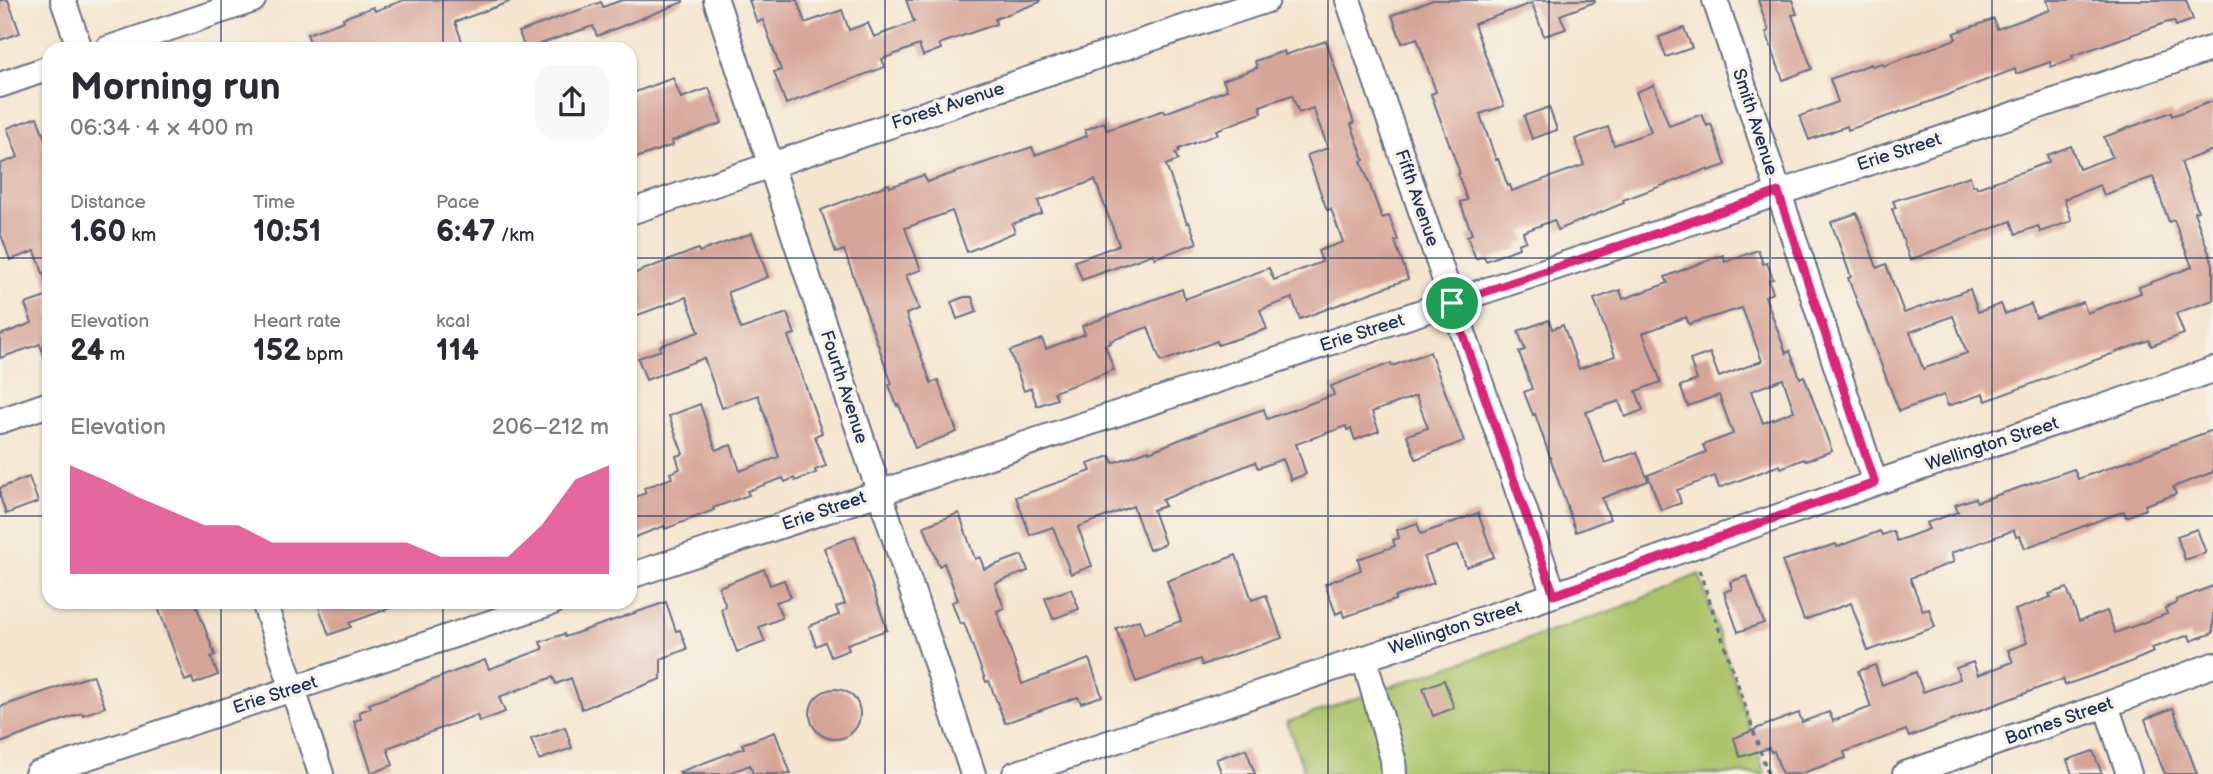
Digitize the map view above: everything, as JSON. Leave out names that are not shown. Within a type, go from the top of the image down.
[{"type":"street","points":[[64,0],[78,42]]},
{"type":"street","points":[[128,42],[253,0]]},
{"type":"street","name":"Fourth Avenue","points":[[716,0],[973,774]]},
{"type":"street","name":"Forest Avenue","points":[[637,210],[1267,0]]},
{"type":"street","name":"Fifth Avenue","points":[[1348,0],[1554,595]]},
{"type":"street","name":"Smith Avenue","points":[[1715,0],[1875,483]]},
{"type":"street","name":"Erie Street","points":[[637,574],[2213,48]]},
{"type":"street","points":[[0,85],[42,70]]},
{"type":"street","name":"Wellington Street","points":[[1015,774],[1554,595],[1875,483],[2213,370]]},
{"type":"street","points":[[0,421],[42,406]]},
{"type":"street","points":[[266,609],[321,774]]},
{"type":"street","name":"Erie Street","points":[[37,774],[532,609]]},
{"type":"street","points":[[1364,658],[1393,759],[1394,774]]},
{"type":"street","name":"Barnes Street","points":[[1905,774],[2213,665]]},
{"type":"street","points":[[2106,705],[2129,774]]},
{"type":"path","points":[[1699,570],[1768,774]]},
{"type":"green space","points":[[1699,574],[1765,774],[1305,774],[1287,722],[1622,607]]},
{"type":"building","points":[[0,0],[8,0],[20,33],[0,40]]},
{"type":"building","points":[[404,0],[509,0],[455,22],[462,42],[310,42],[307,34],[373,7],[375,11]]},
{"type":"building","points":[[622,0],[683,0],[597,36],[593,26],[546,42],[523,42],[519,32],[601,2],[603,7]]},
{"type":"building","points":[[749,0],[797,0],[805,23],[842,10],[849,30],[868,23],[874,37],[914,22],[906,0],[1040,2],[995,19],[996,24],[939,44],[941,49],[923,56],[919,45],[882,59],[885,67],[786,104],[774,72],[781,70],[763,20],[757,22]]},
{"type":"building","points":[[1433,0],[1595,2],[1560,15],[1566,29],[1544,36],[1532,3],[1474,24],[1504,106],[1480,114],[1496,160],[1498,159],[1512,191],[1584,165],[1575,139],[1608,127],[1614,145],[1651,132],[1636,92],[1654,85],[1669,126],[1702,114],[1707,126],[1711,124],[1726,165],[1708,171],[1707,169],[1623,200],[1624,203],[1558,230],[1554,220],[1523,232],[1526,241],[1518,244],[1519,248],[1486,261],[1484,256],[1476,259],[1467,236],[1472,234],[1460,202],[1467,200],[1458,174],[1460,173],[1431,94],[1436,92],[1417,38],[1402,43],[1392,15]]},
{"type":"building","points":[[1758,0],[1792,0],[1797,14],[1792,15],[1812,69],[1783,80]]},
{"type":"building","points":[[2047,0],[2186,0],[2193,20],[2176,26],[2174,21],[2165,23],[2072,56],[2073,59],[2051,67],[2050,62],[2016,74],[2015,69],[1848,130],[1847,126],[1809,140],[1800,116],[1838,102],[1830,79],[1871,64],[1882,63],[1883,66],[1956,39],[1954,33],[1994,19],[1997,29],[2050,10]]},
{"type":"building","points":[[1684,28],[1692,48],[1666,57],[1659,37]]},
{"type":"building","points":[[1326,41],[1354,123],[1351,124],[1364,160],[1361,161],[1382,218],[1389,216],[1408,279],[1300,319],[1292,298],[1260,310],[1267,329],[1218,345],[1217,341],[1161,362],[1148,327],[1105,345],[1114,370],[1054,392],[1057,399],[1037,406],[1031,388],[1024,391],[1010,351],[1042,339],[1046,349],[1085,334],[1082,326],[1182,289],[1185,299],[1269,268],[1274,280],[1322,262],[1318,251],[1343,242],[1331,209],[1327,210],[1307,155],[1328,148],[1313,108],[1299,113],[1292,95],[1260,106],[1262,113],[1216,130],[1218,134],[1178,149],[1179,152],[1175,153],[1178,160],[1166,165],[1197,243],[1155,258],[1153,254],[1082,280],[1075,261],[1119,245],[1095,180],[1038,201],[1042,213],[1012,224],[1015,232],[967,252],[952,211],[905,228],[921,270],[906,275],[919,309],[906,314],[931,383],[938,380],[957,432],[915,448],[889,385],[892,384],[844,250],[836,253],[821,210],[889,184],[890,187],[924,175],[927,182],[1032,147],[1035,155],[1087,136],[1085,130],[1104,122],[1107,130],[1164,110],[1165,113],[1227,90],[1223,80],[1257,68],[1255,61],[1284,51],[1285,55]]},
{"type":"building","points":[[673,78],[681,98],[709,88],[722,123],[672,141],[673,145],[637,158],[637,91]]},
{"type":"building","points":[[2213,101],[2213,150],[2181,162],[2198,211],[2194,212],[2213,264],[2213,300],[2176,313],[2184,334],[2151,346],[2149,340],[1986,401],[1983,394],[1948,406],[1944,395],[1899,411],[1848,278],[1851,277],[1831,222],[1857,213],[1877,268],[1886,264],[1904,313],[1970,289],[1978,312],[2001,304],[2005,314],[2031,304],[2036,318],[2083,302],[2087,313],[2141,293],[2139,287],[2192,267],[2174,220],[2169,222],[2153,177],[2104,195],[2100,185],[2064,199],[2072,221],[2040,232],[2038,226],[2016,234],[2011,221],[1910,260],[1892,209],[1896,208],[1893,201],[1970,176],[1973,186],[1976,185],[1977,188],[2049,162],[2047,155],[2071,146],[2079,169],[2112,157],[2104,137],[2171,112],[2172,116]],"holes":[[[1953,316],[1967,353],[1923,369],[1910,332]]]},
{"type":"building","points":[[1549,107],[1557,130],[1532,139],[1524,116]]},
{"type":"building","points":[[37,117],[42,131],[42,270],[35,251],[10,260],[0,232],[0,164],[18,157],[7,128]]},
{"type":"building","points":[[752,233],[768,277],[728,292],[741,329],[787,313],[795,334],[788,336],[822,433],[815,436],[826,466],[795,481],[794,478],[785,482],[783,478],[747,491],[749,495],[713,508],[714,510],[665,529],[664,526],[637,536],[637,496],[646,493],[644,488],[672,478],[670,473],[680,469],[676,456],[683,454],[669,416],[700,404],[716,450],[731,445],[740,471],[779,457],[758,395],[722,408],[704,358],[646,380],[638,358],[661,350],[660,346],[699,332],[686,297],[637,315],[637,272],[698,249],[699,252]]},
{"type":"building","points":[[1758,250],[1763,264],[1767,263],[1773,279],[1769,280],[1773,293],[1765,296],[1786,353],[1790,351],[1800,378],[1804,376],[1832,451],[1781,468],[1780,465],[1719,488],[1715,476],[1677,490],[1681,503],[1661,510],[1648,475],[1706,452],[1703,445],[1733,434],[1719,395],[1688,406],[1680,386],[1697,380],[1690,360],[1710,353],[1719,377],[1762,361],[1742,308],[1689,324],[1686,317],[1643,333],[1661,382],[1636,391],[1643,410],[1625,417],[1619,401],[1586,412],[1605,463],[1637,452],[1648,481],[1602,498],[1610,519],[1576,532],[1535,414],[1533,415],[1524,392],[1532,389],[1519,352],[1525,350],[1518,331],[1549,320],[1552,329],[1563,325],[1579,369],[1615,356],[1594,299],[1620,290],[1623,299],[1668,283],[1665,277],[1695,265],[1723,255],[1725,262]],"holes":[[[1783,379],[1794,411],[1763,423],[1751,391]]]},
{"type":"building","points":[[972,297],[977,312],[957,319],[951,302]]},
{"type":"building","points":[[42,298],[42,350],[40,344],[0,358],[0,335],[32,323],[25,304]]},
{"type":"building","points":[[1430,352],[1464,441],[1416,459],[1407,435],[1428,428],[1416,396],[1372,412],[1379,431],[1355,440],[1351,429],[1347,430],[1346,426],[1296,444],[1306,474],[1291,480],[1283,459],[1258,468],[1255,462],[1162,500],[1165,506],[1153,510],[1165,544],[1149,550],[1133,506],[1078,527],[1092,566],[1071,574],[1053,527],[1030,535],[1016,497],[1091,471],[1088,464],[1110,456],[1113,463],[1149,452],[1264,409],[1267,419],[1334,395],[1331,386],[1391,363],[1392,366]]},
{"type":"building","points":[[2213,430],[2213,472],[2173,487],[2176,494],[2145,505],[2146,509],[2126,517],[2124,511],[2025,548],[2014,530],[1951,553],[1954,562],[1910,578],[1923,611],[1929,609],[1935,627],[1868,651],[1851,603],[1804,620],[1782,561],[1836,544],[1837,547],[1880,531],[1882,535],[1893,531],[1897,541],[1929,529],[1926,523],[1958,512],[1955,505],[1975,498],[1977,502],[2074,469],[2078,479]]},
{"type":"building","points":[[29,477],[38,502],[6,514],[0,488]]},
{"type":"building","points":[[959,513],[975,559],[980,557],[984,569],[1022,555],[1028,571],[995,583],[1004,608],[997,611],[1022,684],[1089,659],[1102,696],[1081,703],[1078,697],[1005,723],[964,623],[960,624],[952,602],[958,600],[944,563],[939,566],[924,526]]},
{"type":"building","points":[[1478,513],[1494,557],[1466,567],[1458,545],[1424,557],[1434,583],[1395,597],[1395,600],[1344,617],[1342,611],[1336,614],[1325,584],[1361,570],[1358,559],[1395,546],[1393,540],[1399,538],[1397,530],[1417,523],[1421,534]]},
{"type":"building","points":[[2197,529],[2206,553],[2185,560],[2177,536]]},
{"type":"building","points":[[855,536],[887,630],[847,644],[849,650],[831,657],[825,642],[816,646],[809,626],[839,615],[836,607],[845,604],[824,548]]},
{"type":"building","points":[[1236,555],[1252,600],[1266,595],[1282,638],[1202,665],[1200,659],[1136,682],[1116,628],[1139,620],[1144,634],[1181,621],[1167,581]]},
{"type":"building","points":[[764,569],[770,585],[784,580],[791,597],[776,602],[782,618],[759,627],[765,642],[737,652],[721,609],[726,607],[719,587]]},
{"type":"building","points":[[1747,576],[1764,623],[1738,632],[1724,592],[1732,589],[1730,582]]},
{"type":"building","points":[[2213,586],[2213,633],[2191,641],[2189,635],[2152,648],[2154,652],[2123,665],[2065,685],[2063,679],[1909,737],[1906,730],[1844,752],[1846,758],[1800,774],[1782,774],[1774,751],[1771,752],[1769,748],[1740,757],[1734,738],[1761,727],[1799,713],[1802,722],[1829,712],[1833,721],[1871,707],[1858,671],[1875,665],[1882,685],[1916,672],[1923,692],[1960,679],[1956,668],[1973,662],[1978,675],[2013,662],[2008,650],[2027,643],[2015,610],[2051,597],[2049,594],[2067,588],[2079,621],[2107,611],[2115,633],[2167,614],[2165,608],[2177,603],[2176,600]]},
{"type":"building","points":[[1071,589],[1079,609],[1053,619],[1045,598]]},
{"type":"building","points":[[666,602],[676,631],[680,630],[687,649],[661,659],[661,679],[582,709],[571,678],[556,684],[553,677],[499,697],[505,712],[479,722],[477,715],[387,748],[393,765],[372,773],[354,721],[361,719],[359,712],[371,708],[369,704],[485,660],[489,669],[543,649],[540,642],[564,634],[565,637]]},
{"type":"building","points":[[159,609],[198,609],[215,655],[211,657],[218,675],[194,684],[192,678],[185,681]]},
{"type":"building","points":[[320,609],[387,609],[349,623],[351,627],[329,635]]},
{"type":"building","points":[[93,675],[105,707],[0,743],[0,707]]},
{"type":"building","points":[[1444,680],[1454,708],[1433,716],[1423,688]]},
{"type":"building","points":[[835,689],[853,696],[860,714],[853,732],[835,739],[817,732],[810,714],[817,696]]},
{"type":"building","points":[[2173,708],[2197,774],[2165,774],[2159,760],[2145,719]]},
{"type":"building","points":[[565,727],[572,748],[539,760],[531,739]]},
{"type":"building","points":[[775,732],[791,774],[753,774],[750,765],[726,774],[679,772],[744,748],[742,744]]},
{"type":"building","points":[[1246,749],[1255,774],[1222,774],[1216,759]]},
{"type":"building","points":[[2093,751],[2102,774],[2072,774],[2067,760]]},
{"type":"route","points":[[1778,192],[1875,483],[1554,595],[1452,303],[1778,192]]}]
